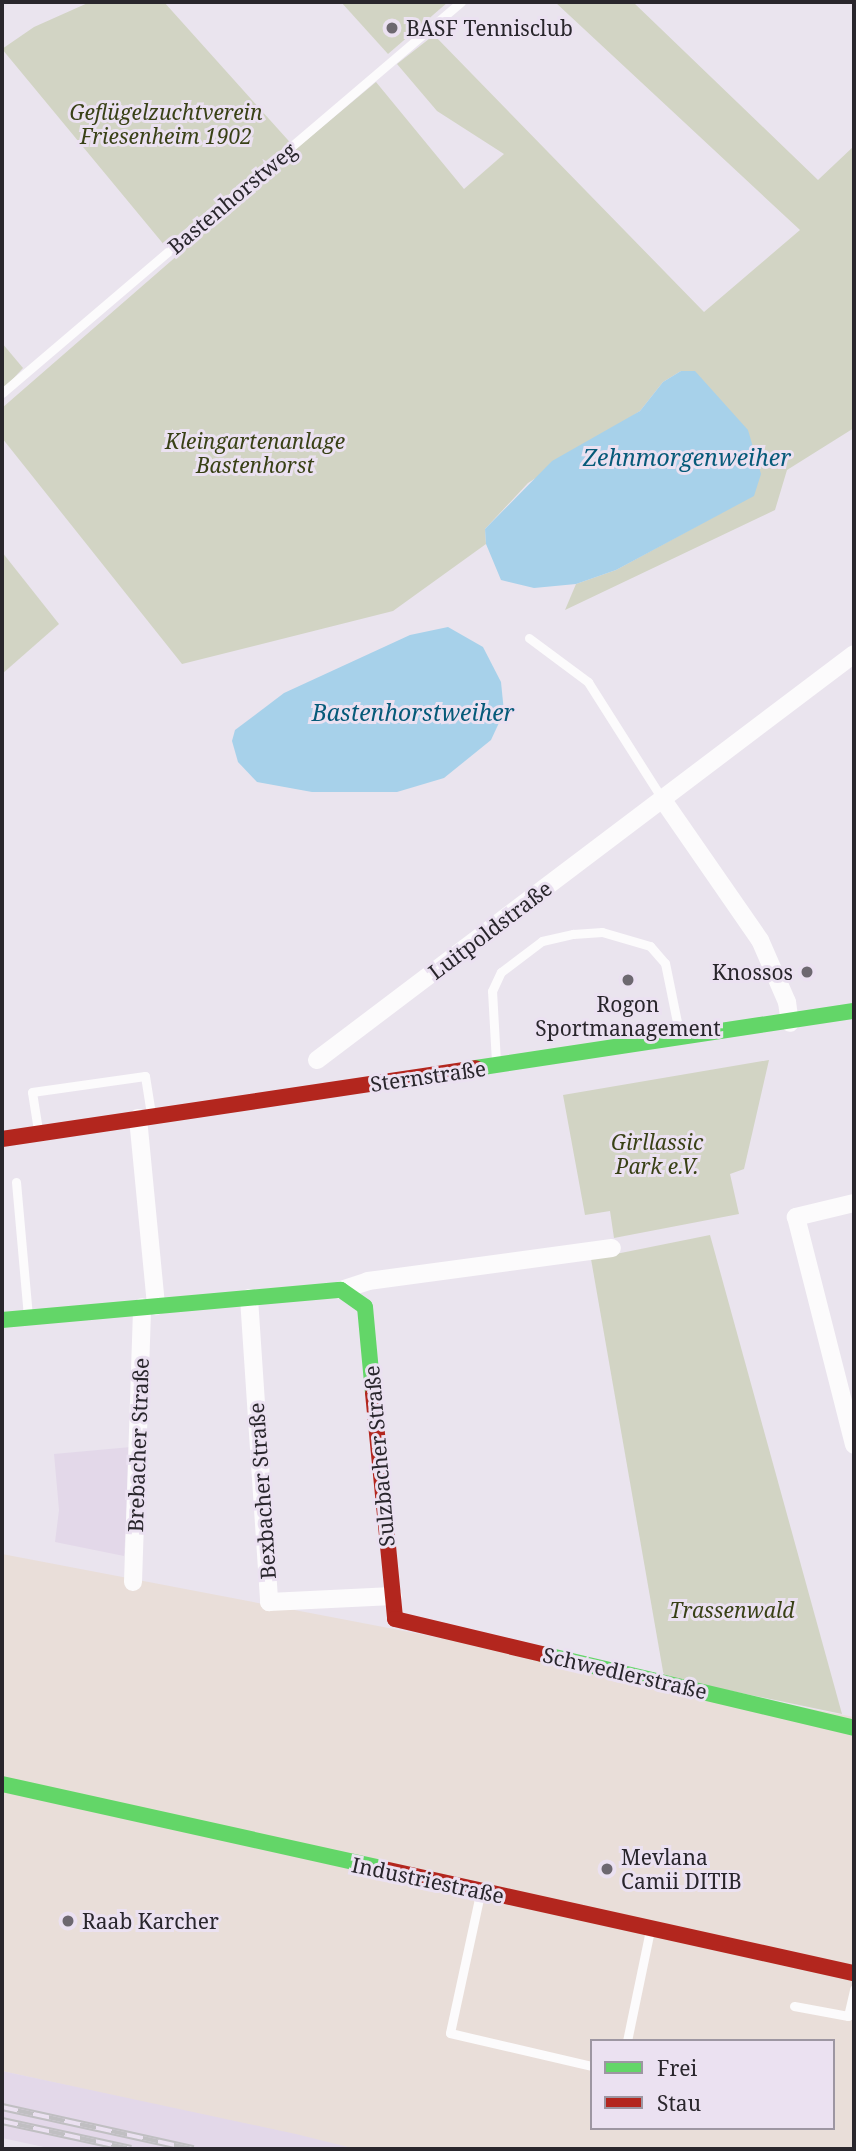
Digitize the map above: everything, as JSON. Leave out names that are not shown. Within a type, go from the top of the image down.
[{"type":"street","name":"Luitpoldstraße","points":[[317,1060],[854,654]]},
{"type":"street","points":[[663,800],[742,909],[780,983],[790,1023]]},
{"type":"street","name":"Sternstraße","points":[[2,1139],[681,1040],[854,1011]]},
{"type":"street","name":"Brebacher Straße","points":[[133,1582],[149,1306],[145,1117]]},
{"type":"street","points":[[854,1203],[796,1217],[854,1445]]},
{"type":"street","points":[[2,1320],[249,1298],[347,1294],[368,1281],[612,1248]]},
{"type":"street","name":"Sulzbacher Straße","points":[[347,1294],[365,1307],[395,1619]]},
{"type":"street","name":"Bexbacher Straße","points":[[249,1298],[269,1602],[393,1597]]},
{"type":"street","name":"Schwedlerstraße","points":[[395,1619],[854,1728]]},
{"type":"street","name":"Industriestraße","points":[[2,1784],[854,1973]]},
{"type":"lane","name":"Bastenhorstweg","points":[[2,393],[461,2]]},
{"type":"lane","points":[[529,638],[588,682],[663,800]]},
{"type":"lane","points":[[497,1067],[492,991],[502,972],[542,941],[573,934],[602,932],[650,946],[665,963],[673,989],[681,1040]]},
{"type":"lane","points":[[38,1133],[32,1092],[145,1076],[145,1117]]},
{"type":"lane","points":[[16,1182],[28,1318]]},
{"type":"lane","points":[[480,1890],[450,2033],[590,2066]]},
{"type":"lane","points":[[627,2039],[650,1928]]},
{"type":"lane","points":[[794,2006],[848,2016],[854,1989]]},
{"type":"shaded area","points":[[131,1447],[124,1556],[55,1542],[59,1510],[54,1454]]},
{"type":"shaded area","points":[[2,1554],[854,1717],[854,2149],[356,2149],[2,2071]]},
{"type":"shaded area","points":[[2,2071],[356,2149],[53,2149],[2,2138]]},
{"type":"green space","points":[[90,2],[164,2],[296,149],[376,82],[464,189],[504,154],[437,111],[397,64],[434,35],[704,312],[800,230],[555,2],[633,2],[818,180],[854,146],[854,428],[787,470],[775,510],[565,610],[576,584],[616,570],[754,495],[681,371],[663,382],[640,411],[528,483],[485,529],[486,544],[393,611],[182,664],[2,438],[2,408],[217,221],[208,210],[165,246],[2,49],[34,27]]},
{"type":"green space","name":"BASF Tennisclub","points":[[341,2],[448,2],[388,54]]},
{"type":"green space","points":[[2,343],[23,368],[2,391]]},
{"type":"green space","points":[[2,552],[59,624],[2,674]]},
{"type":"green space","name":"Girllassic Park e.V.","points":[[769,1060],[744,1169],[730,1174],[739,1214],[614,1238],[610,1211],[585,1215],[563,1095]]},
{"type":"green space","name":"Trassenwald","points":[[710,1235],[842,1714],[664,1677],[591,1259]]},
{"type":"water","name":"Zehnmorgenweiher","points":[[681,371],[695,371],[748,430],[761,474],[754,496],[616,570],[576,584],[534,588],[501,580],[486,544],[485,529],[552,461],[640,411],[663,382]]},
{"type":"water","name":"Bastenhorstweiher","points":[[448,627],[483,647],[501,682],[504,712],[491,740],[444,778],[397,792],[312,792],[257,782],[238,762],[232,741],[235,730],[284,693],[410,635]]},
{"type":"railway","points":[[2,2107],[193,2149]]},
{"type":"railway","points":[[2,2121],[131,2149]]},
{"type":"traffic: fast","points":[[476,1068],[854,1011]]},
{"type":"traffic: fast","points":[[2,1320],[341,1290],[365,1307],[373,1393]]},
{"type":"traffic: fast","points":[[542,1654],[854,1728]]},
{"type":"traffic: fast","points":[[2,1784],[384,1869]]},
{"type":"traffic: jam","points":[[2,1139],[476,1068]]},
{"type":"traffic: jam","points":[[373,1393],[395,1619],[542,1654]]},
{"type":"traffic: jam","points":[[384,1869],[854,1973]]},
{"type":"place","name":"BASF Tennisclub","points":[[392,28]]},
{"type":"place","name":"Knossos","points":[[807,972]]},
{"type":"place","name":"Rogon Sportmanagement","points":[[628,980]]},
{"type":"place","name":"Mevlana Camii DITIB","points":[[607,1869]]},
{"type":"place","name":"Raab Karcher","points":[[68,1921]]},
{"type":"park label","name":"Geflügelzuchtverein Friesenheim 1902","points":[[166,124]]},
{"type":"park label","name":"Kleingartenanlage Bastenhorst","points":[[255,453]]}]
